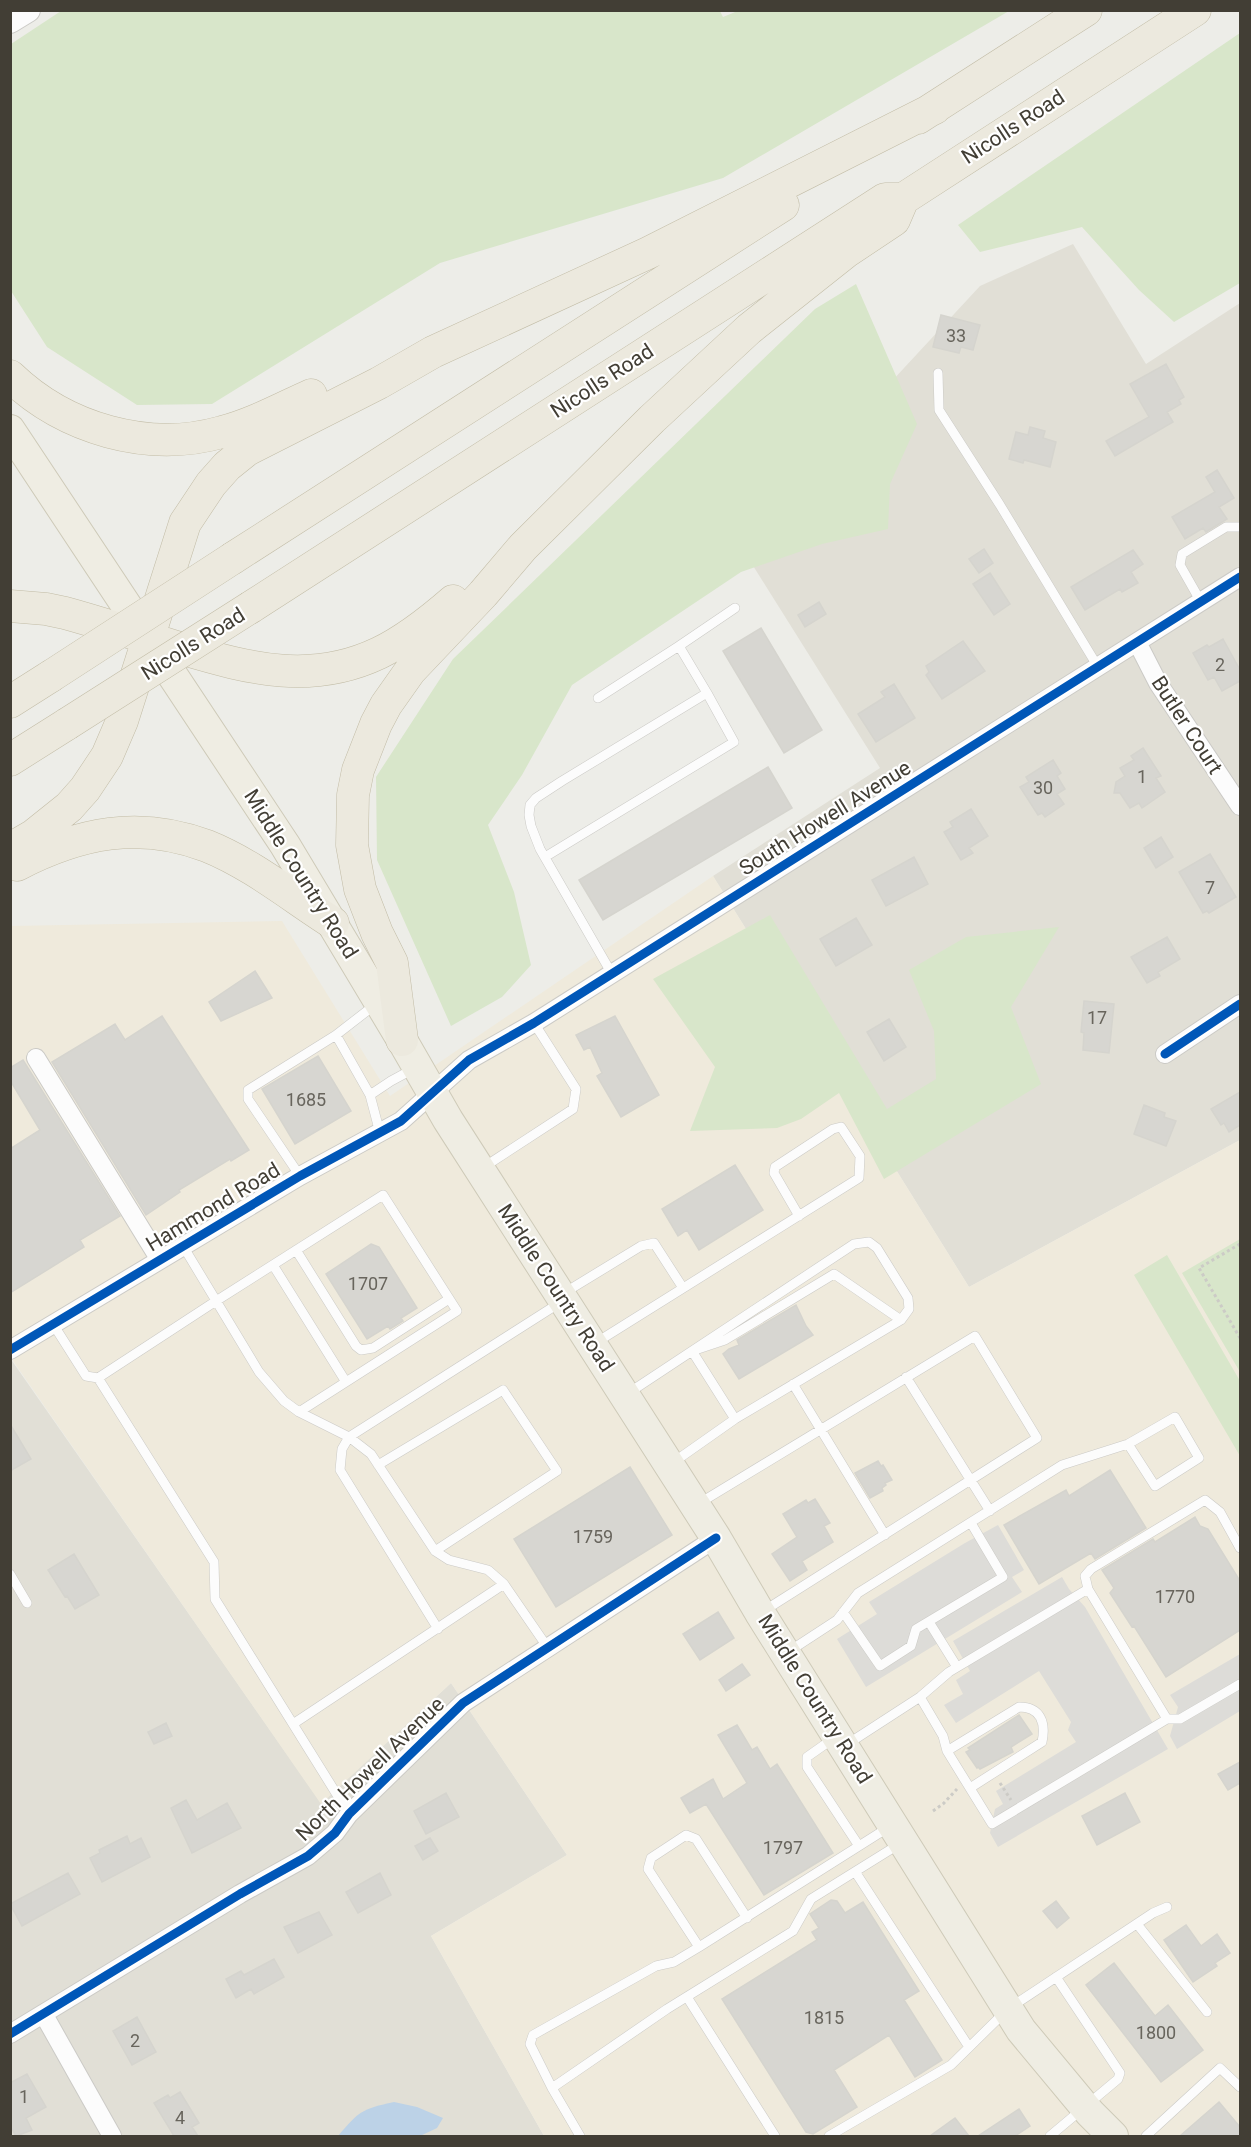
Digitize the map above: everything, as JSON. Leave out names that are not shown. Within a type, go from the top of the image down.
[{"type":"highway","points":[[10,702],[1086,10]]},
{"type":"highway","name":"Nicolls Road","points":[[10,760],[885,199],[903,199],[1195,10]]},
{"type":"highway","points":[[10,849],[51,822],[85,789],[116,740],[185,523],[210,484],[227,466],[247,450],[379,383],[433,352],[648,253],[935,108]]},
{"type":"highway","points":[[402,1040],[392,963],[367,909],[355,866],[351,821],[358,770],[386,705],[403,680],[523,547],[652,419],[749,329],[846,252],[894,220],[903,199]]},
{"type":"highway","points":[[10,376],[53,408],[86,424],[143,439],[183,439],[222,432],[370,369],[433,352]]},
{"type":"highway","points":[[10,606],[65,613],[233,664],[268,670],[315,670],[339,666],[377,654],[421,628],[473,584],[523,547]]},
{"type":"highway","points":[[10,868],[49,849],[81,838],[122,832],[167,836],[208,847],[238,861],[333,923]]},
{"type":"main road","name":"Middle Country Road","points":[[10,430],[285,845],[479,1170],[716,1538],[760,1613],[1021,2030],[1085,2107],[1113,2136]]},
{"type":"street","points":[[10,21],[28,10]]},
{"type":"street","name":"South Howell Avenue","points":[[425,1079],[469,1060],[534,1023],[1240,577]]},
{"type":"street","name":"Butler Court","points":[[1137,642],[1158,683],[1240,806]]},
{"type":"street","points":[[1165,1054],[1240,1004]]},
{"type":"street","points":[[36,1058],[159,1260]]},
{"type":"street","name":"Hammond Road","points":[[10,1350],[300,1176],[401,1121],[425,1079]]},
{"type":"street","name":"North Howell Avenue","points":[[10,2034],[240,1894],[308,1856],[335,1833],[349,1814],[463,1703],[716,1538]]},
{"type":"street","points":[[44,2015],[112,2136]]},
{"type":"lane","points":[[938,373],[939,410],[1000,505],[1098,667]]},
{"type":"lane","points":[[1201,602],[1180,565],[1182,554],[1226,527],[1240,527]]},
{"type":"lane","points":[[597,698],[735,608]]},
{"type":"lane","points":[[545,857],[734,742],[679,646]]},
{"type":"lane","points":[[612,974],[535,838],[529,814],[530,805],[536,798],[707,693]]},
{"type":"lane","points":[[300,1176],[248,1099],[248,1090],[336,1035],[379,1001]]},
{"type":"lane","points":[[479,1170],[573,1109],[576,1089],[534,1023]]},
{"type":"lane","points":[[336,1035],[370,1095],[380,1133]]},
{"type":"lane","points":[[370,1095],[391,1081],[425,1079]]},
{"type":"lane","points":[[592,1345],[799,1216],[859,1178],[860,1156],[841,1127],[833,1129],[776,1167],[774,1173],[799,1216]]},
{"type":"lane","points":[[53,1324],[86,1376],[98,1378],[216,1300],[383,1195],[457,1311],[299,1412]]},
{"type":"lane","points":[[625,1396],[854,1244],[869,1242],[877,1248],[908,1298],[909,1309],[901,1320],[735,1419],[669,1465]]},
{"type":"lane","points":[[438,1629],[339,1470],[342,1449],[349,1437],[641,1246],[654,1243],[683,1288]]},
{"type":"lane","points":[[183,1246],[259,1372],[284,1401],[299,1412],[349,1437],[371,1454],[435,1551],[448,1560],[488,1570],[504,1584],[548,1648]]},
{"type":"lane","points":[[296,1250],[356,1346],[361,1350],[373,1348],[449,1299]]},
{"type":"lane","points":[[273,1265],[346,1382]]},
{"type":"lane","points":[[692,1351],[724,1340],[834,1275],[901,1320]]},
{"type":"lane","points":[[695,1505],[975,1335],[1037,1438],[760,1613]]},
{"type":"lane","points":[[692,1351],[735,1419]]},
{"type":"lane","points":[[906,1377],[990,1511]]},
{"type":"lane","points":[[98,1378],[214,1562],[215,1599],[349,1814]]},
{"type":"lane","points":[[793,1384],[885,1535]]},
{"type":"lane","points":[[378,1465],[502,1390],[557,1471],[435,1551]]},
{"type":"lane","points":[[786,1653],[837,1620],[858,1593],[1062,1465],[1128,1444],[1175,1418],[1199,1458],[1155,1486],[1128,1444]]},
{"type":"lane","points":[[1167,1719],[1088,1589],[1085,1576],[1091,1569],[1205,1500],[1220,1512],[1240,1548]]},
{"type":"lane","points":[[843,1611],[880,1666],[911,1646],[916,1629],[1003,1577],[971,1523]]},
{"type":"lane","points":[[10,1574],[27,1603]]},
{"type":"lane","points":[[293,1724],[504,1584]]},
{"type":"lane","points":[[859,1846],[807,1767],[807,1757],[841,1741],[920,1697],[957,1667],[1088,1589]]},
{"type":"lane","points":[[929,1622],[957,1667]]},
{"type":"lane","points":[[920,1697],[943,1736],[947,1751],[992,1824],[1167,1719],[1180,1719],[1240,1684]]},
{"type":"lane","points":[[947,1751],[1013,1709],[1027,1707],[1041,1715],[1042,1742],[970,1788]]},
{"type":"lane","points":[[580,2136],[530,2044],[532,2035],[656,1966],[674,1962],[859,1846],[899,1833]]},
{"type":"lane","points":[[552,2088],[687,1997],[793,1931],[811,1899],[856,1873],[899,1833]]},
{"type":"lane","points":[[699,1947],[648,1869],[651,1858],[686,1835],[696,1839],[747,1918]]},
{"type":"lane","points":[[856,1873],[969,2047]]},
{"type":"lane","points":[[829,2136],[951,2065],[1008,2009],[1153,1912],[1167,1907]]},
{"type":"lane","points":[[1137,1924],[1207,2012]]},
{"type":"lane","points":[[1050,2136],[1118,2079],[1120,2073],[1056,1977]]},
{"type":"lane","points":[[687,1997],[775,2136]]},
{"type":"lane","points":[[1146,2136],[1220,2068],[1240,2087]]},
{"type":"path","points":[[1240,1244],[1199,1268],[1240,1338]]},
{"type":"path","points":[[989,1776],[1001,1784],[1016,1809]]},
{"type":"shaded area","points":[[1073,244],[1146,364],[1240,303],[1240,1140],[969,1287],[713,876],[880,768],[740,545],[980,286]]},
{"type":"shaded area","points":[[713,876],[969,1287],[1240,1140],[1240,2136],[544,2136],[431,1936],[567,1855],[451,1683],[321,1804],[11,1358],[10,926],[282,921],[390,1096]]},
{"type":"shaded area","points":[[10,1358],[321,1803],[451,1683],[567,1855],[431,1936],[544,2136],[11,2136]]},
{"type":"shaded area","points":[[998,1525],[1024,1570],[1012,1577],[1022,1592],[866,1687],[837,1639],[877,1614],[869,1602]]},
{"type":"shaded area","points":[[1062,1577],[1085,1607],[1168,1749],[998,1847],[990,1833],[995,1809],[1003,1804],[996,1791],[1076,1742],[1068,1730],[1071,1722],[1039,1671],[956,1723],[944,1705],[963,1694],[956,1680],[970,1671],[953,1641]]},
{"type":"shaded area","points":[[1240,1654],[1240,1711],[1177,1749],[1170,1736],[1178,1707],[1170,1695]]},
{"type":"green space","points":[[740,10],[1009,11],[723,178],[440,263],[212,404],[137,405],[47,347],[11,291],[11,44],[61,11],[720,11],[723,17]]},
{"type":"green space","points":[[1240,33],[1240,283],[1174,322],[1139,290],[1082,227],[980,252],[958,225]]},
{"type":"green space","points":[[856,284],[917,424],[890,484],[888,529],[822,544],[741,572],[572,685],[522,775],[488,825],[514,892],[531,965],[502,997],[451,1026],[377,860],[376,777],[453,659],[815,309]]},
{"type":"green space","points":[[770,915],[887,1109],[936,1079],[934,1031],[909,970],[966,937],[1059,927],[1011,1007],[1041,1084],[884,1179],[839,1093],[801,1119],[777,1128],[690,1131],[715,1067],[653,979]]},
{"type":"green space","points":[[1240,1239],[1240,1372],[1182,1273]]},
{"type":"green space","points":[[1167,1255],[1240,1381],[1240,1456],[1134,1275]]},
{"type":"water","points":[[394,2102],[417,2107],[443,2118],[437,2128],[420,2136],[338,2136],[362,2112]]},
{"type":"building","points":[[941,315],[980,325],[973,350],[961,347],[959,353],[933,347]]},
{"type":"building","points":[[1166,364],[1184,397],[1179,400],[1181,404],[1167,412],[1173,422],[1115,456],[1106,441],[1149,417],[1130,384]]},
{"type":"building","points":[[1030,427],[1045,431],[1043,438],[1056,442],[1050,467],[1024,460],[1023,463],[1009,459],[1016,432],[1028,435]]},
{"type":"building","points":[[1217,470],[1234,498],[1219,507],[1227,519],[1206,532],[1203,528],[1185,539],[1172,517],[1215,492],[1206,477]]},
{"type":"building","points":[[984,549],[993,563],[979,573],[969,559]]},
{"type":"building","points":[[1133,550],[1143,564],[1131,572],[1138,583],[1122,592],[1120,589],[1085,610],[1071,587]]},
{"type":"building","points":[[990,573],[1010,604],[994,615],[973,584]]},
{"type":"building","points":[[819,602],[826,614],[805,627],[798,615]]},
{"type":"building","points":[[761,628],[822,730],[784,753],[723,651]]},
{"type":"building","points":[[1223,639],[1240,670],[1240,681],[1222,691],[1214,677],[1208,680],[1193,653]]},
{"type":"building","points":[[963,641],[985,671],[942,699],[926,675],[929,672],[926,666]]},
{"type":"building","points":[[894,684],[915,718],[876,742],[858,714],[885,697],[881,692]]},
{"type":"building","points":[[1143,748],[1161,776],[1156,778],[1165,792],[1142,808],[1139,803],[1130,808],[1120,793],[1114,793],[1116,782],[1125,776],[1120,768],[1134,760],[1131,756]]},
{"type":"building","points":[[1053,760],[1061,773],[1057,776],[1065,789],[1057,794],[1064,804],[1045,817],[1042,813],[1038,815],[1020,787],[1029,782],[1026,777]]},
{"type":"building","points":[[768,767],[792,808],[603,920],[579,880]]},
{"type":"building","points":[[971,809],[988,836],[969,848],[973,853],[961,860],[944,832],[953,827],[950,822]]},
{"type":"building","points":[[1161,837],[1173,857],[1156,868],[1144,848]]},
{"type":"building","points":[[1210,854],[1236,897],[1209,913],[1207,911],[1203,913],[1179,872]]},
{"type":"building","points":[[914,857],[928,884],[886,906],[872,880]]},
{"type":"building","points":[[856,918],[872,945],[836,966],[820,939]]},
{"type":"building","points":[[1167,937],[1180,959],[1158,972],[1160,976],[1147,983],[1131,957]]},
{"type":"building","points":[[255,971],[272,998],[221,1021],[209,1002]]},
{"type":"building","points":[[1084,1001],[1114,1004],[1109,1053],[1083,1050],[1084,1033],[1081,1032]]},
{"type":"building","points":[[162,1016],[249,1150],[179,1190],[180,1192],[146,1215],[52,1062],[115,1024],[125,1040]]},
{"type":"building","points":[[615,1016],[659,1095],[621,1117],[597,1076],[602,1073],[590,1047],[584,1050],[576,1035]]},
{"type":"building","points":[[889,1019],[906,1047],[884,1061],[867,1032]]},
{"type":"building","points":[[318,1056],[351,1111],[295,1144],[262,1089]]},
{"type":"building","points":[[23,1060],[120,1216],[80,1240],[84,1247],[10,1293],[10,1149],[40,1130],[10,1080],[10,1068]]},
{"type":"building","points":[[1240,1092],[1240,1125],[1229,1132],[1224,1123],[1221,1125],[1211,1109]]},
{"type":"building","points":[[1144,1105],[1165,1113],[1164,1117],[1176,1121],[1166,1146],[1134,1134]]},
{"type":"building","points":[[735,1165],[763,1210],[699,1250],[687,1230],[678,1236],[662,1209]]},
{"type":"building","points":[[371,1244],[379,1247],[417,1308],[401,1318],[403,1321],[390,1329],[388,1326],[367,1339],[326,1274]]},
{"type":"building","points":[[796,1305],[813,1335],[739,1379],[723,1354],[739,1345],[737,1340]]},
{"type":"building","points":[[10,1424],[31,1459],[10,1471]]},
{"type":"building","points":[[878,1461],[892,1480],[885,1483],[883,1491],[870,1498],[855,1473]]},
{"type":"building","points":[[630,1467],[672,1535],[556,1607],[514,1539]]},
{"type":"building","points":[[1110,1470],[1146,1528],[1095,1559],[1091,1553],[1039,1584],[1004,1525],[1066,1490],[1069,1496]]},
{"type":"building","points":[[815,1499],[830,1523],[824,1526],[833,1542],[802,1561],[807,1570],[790,1581],[772,1554],[797,1537],[783,1514],[806,1500],[808,1503]]},
{"type":"building","points":[[1195,1517],[1200,1526],[1208,1529],[1240,1581],[1240,1630],[1166,1677],[1110,1593],[1114,1588],[1102,1570],[1153,1539],[1155,1542]]},
{"type":"building","points":[[74,1554],[99,1595],[75,1609],[48,1570]]},
{"type":"building","points":[[718,1612],[734,1638],[700,1660],[683,1634]]},
{"type":"building","points":[[742,1664],[750,1675],[726,1691],[719,1680]]},
{"type":"building","points":[[1019,1715],[1032,1734],[1011,1747],[1013,1752],[980,1769],[977,1768],[966,1752],[970,1750],[968,1748]]},
{"type":"building","points":[[166,1723],[172,1736],[154,1744],[148,1732]]},
{"type":"building","points":[[737,1725],[752,1750],[757,1747],[770,1769],[777,1764],[833,1853],[764,1895],[706,1804],[690,1813],[681,1798],[713,1779],[723,1799],[747,1783],[718,1735]]},
{"type":"building","points":[[1240,1762],[1240,1783],[1228,1790],[1218,1774]]},
{"type":"building","points":[[446,1793],[459,1817],[426,1834],[414,1811]]},
{"type":"building","points":[[1125,1793],[1140,1822],[1097,1845],[1082,1816]]},
{"type":"building","points":[[186,1800],[197,1820],[227,1803],[241,1828],[192,1853],[171,1808]]},
{"type":"building","points":[[127,1836],[130,1844],[141,1838],[150,1857],[102,1882],[90,1858],[100,1853],[99,1850]]},
{"type":"building","points":[[430,1838],[438,1851],[423,1860],[415,1846]]},
{"type":"building","points":[[68,1873],[80,1894],[22,1926],[10,1904]]},
{"type":"building","points":[[380,1873],[391,1895],[358,1913],[346,1892]]},
{"type":"building","points":[[831,1900],[837,1901],[845,1913],[863,1902],[919,1991],[904,2000],[942,2060],[915,2077],[889,2035],[834,2070],[857,2107],[813,2134],[806,2132],[722,1999],[817,1940],[812,1932],[819,1928],[810,1914]]},
{"type":"building","points":[[1056,1901],[1069,1918],[1057,1928],[1043,1911]]},
{"type":"building","points":[[319,1912],[332,1935],[298,1953],[284,1927]]},
{"type":"building","points":[[1186,1925],[1201,1946],[1217,1934],[1230,1953],[1215,1963],[1217,1966],[1193,1982],[1164,1940]]},
{"type":"building","points":[[274,1959],[284,1977],[254,1994],[251,1989],[236,1998],[226,1979],[241,1971],[244,1975]]},
{"type":"building","points":[[1114,1963],[1155,2016],[1168,2005],[1203,2050],[1161,2082],[1086,1985]]},
{"type":"building","points":[[137,2017],[156,2052],[132,2065],[113,2031]]},
{"type":"building","points":[[27,2074],[46,2107],[26,2118],[32,2130],[16,2136],[10,2126],[10,2083]]},
{"type":"building","points":[[180,2092],[199,2123],[192,2127],[198,2136],[174,2136],[154,2103],[168,2095],[170,2098]]},
{"type":"building","points":[[1219,2102],[1240,2127],[1240,2136],[1180,2136]]},
{"type":"building","points":[[1019,2109],[1030,2126],[1015,2136],[978,2136]]},
{"type":"building","points":[[955,2118],[969,2136],[930,2136]]},
{"type":"cycle path","points":[[10,1350],[300,1176],[401,1121],[469,1060],[534,1023],[1240,577]]},
{"type":"cycle path","points":[[1165,1054],[1240,1004]]},
{"type":"cycle path","points":[[10,2034],[240,1894],[308,1856],[335,1833],[349,1814],[463,1703],[716,1538]]}]
